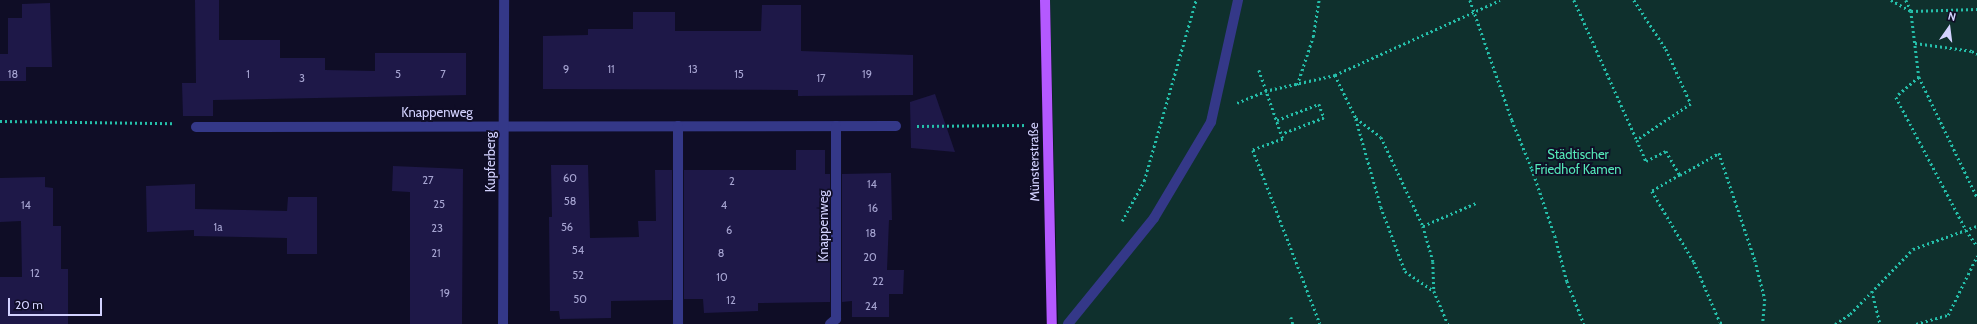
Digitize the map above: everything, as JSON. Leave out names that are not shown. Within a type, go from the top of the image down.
[{"type":"main road","name":"Münsterstraße","points":[[1045,0],[1046,124],[1052,324]]},
{"type":"street","name":"Kupferberg","points":[[503,324],[504,0]]},
{"type":"street","points":[[1068,324],[1154,218],[1211,122],[1238,0]]},
{"type":"street","name":"Knappenweg","points":[[196,127],[503,125],[896,126]]},
{"type":"street","points":[[678,126],[678,324]]},
{"type":"street","name":"Knappenweg","points":[[830,324],[836,319],[836,126]]},
{"type":"path","points":[[1117,228],[1144,181],[1196,0]]},
{"type":"path","points":[[1296,85],[1313,37],[1319,0]]},
{"type":"path","points":[[1470,0],[1512,120],[1532,169],[1555,236],[1567,281],[1584,324]]},
{"type":"path","points":[[1211,122],[1234,104],[1266,90],[1296,85],[1335,75],[1500,0]]},
{"type":"path","points":[[1574,0],[1646,161],[1666,151],[1680,175]]},
{"type":"path","points":[[1634,0],[1666,48],[1691,104],[1637,140]]},
{"type":"path","points":[[1891,0],[1911,11],[1977,9]]},
{"type":"path","points":[[1906,0],[1911,11],[1918,77],[1977,197]]},
{"type":"path","points":[[1915,43],[1972,51],[1977,54]]},
{"type":"path","points":[[1259,70],[1283,139],[1253,150],[1320,324]]},
{"type":"path","points":[[1335,75],[1356,118],[1381,207],[1405,271],[1434,291]]},
{"type":"path","points":[[1918,77],[1896,97],[1966,230],[1977,246]]},
{"type":"path","points":[[1277,120],[1318,104],[1324,118],[1282,134]]},
{"type":"path","points":[[1356,118],[1381,137],[1423,226],[1433,262],[1434,291],[1448,324]]},
{"type":"path","points":[[0,121],[166,121],[196,127]]},
{"type":"path","points":[[896,126],[1046,124]]},
{"type":"path","points":[[1724,324],[1720,322],[1694,262],[1652,191],[1719,153],[1763,293],[1763,324]]},
{"type":"path","points":[[1423,226],[1476,203]]},
{"type":"path","points":[[1835,324],[1850,314],[1913,250],[1977,226]]},
{"type":"path","points":[[1916,324],[1948,315],[1977,256]]},
{"type":"path","points":[[1872,290],[1880,324]]},
{"type":"path","points":[[1291,317],[1293,324]]},
{"type":"green space","name":"Städtischer Friedhof Kamen","points":[[1050,0],[1977,0],[1977,324],[1058,324]]},
{"type":"building","points":[[195,0],[219,0],[219,40],[280,40],[280,58],[325,58],[325,70],[375,71],[375,53],[466,53],[466,95],[213,100],[213,116],[183,116],[182,83],[196,83]]},
{"type":"building","points":[[50,3],[52,67],[26,67],[26,81],[0,81],[0,54],[8,54],[8,18],[22,18],[22,4]]},
{"type":"building","points":[[762,5],[801,5],[801,51],[913,55],[913,95],[798,96],[798,90],[543,89],[543,36],[588,35],[588,29],[633,29],[633,12],[675,12],[675,31],[761,31]]},
{"type":"building","points":[[935,94],[955,152],[911,148],[910,102]]},
{"type":"building","points":[[796,150],[825,150],[825,174],[830,174],[830,302],[758,303],[758,311],[704,313],[703,299],[684,299],[684,170],[796,170]]},
{"type":"building","points":[[551,165],[588,165],[590,238],[639,237],[638,221],[656,221],[655,170],[672,170],[672,300],[611,301],[611,318],[560,319],[559,311],[550,311],[549,217],[552,217]]},
{"type":"building","points":[[393,166],[463,169],[462,324],[410,324],[410,192],[392,191]]},
{"type":"building","points":[[891,173],[892,220],[889,220],[887,270],[904,270],[903,294],[889,294],[889,317],[852,317],[852,301],[842,302],[842,174]]},
{"type":"building","points":[[45,177],[45,187],[53,188],[53,226],[61,226],[61,269],[68,269],[68,324],[0,324],[0,277],[22,277],[21,221],[0,222],[0,178]]},
{"type":"building","points":[[195,184],[195,209],[287,211],[288,197],[317,197],[317,254],[287,254],[287,238],[194,236],[194,230],[147,232],[146,186]]}]
